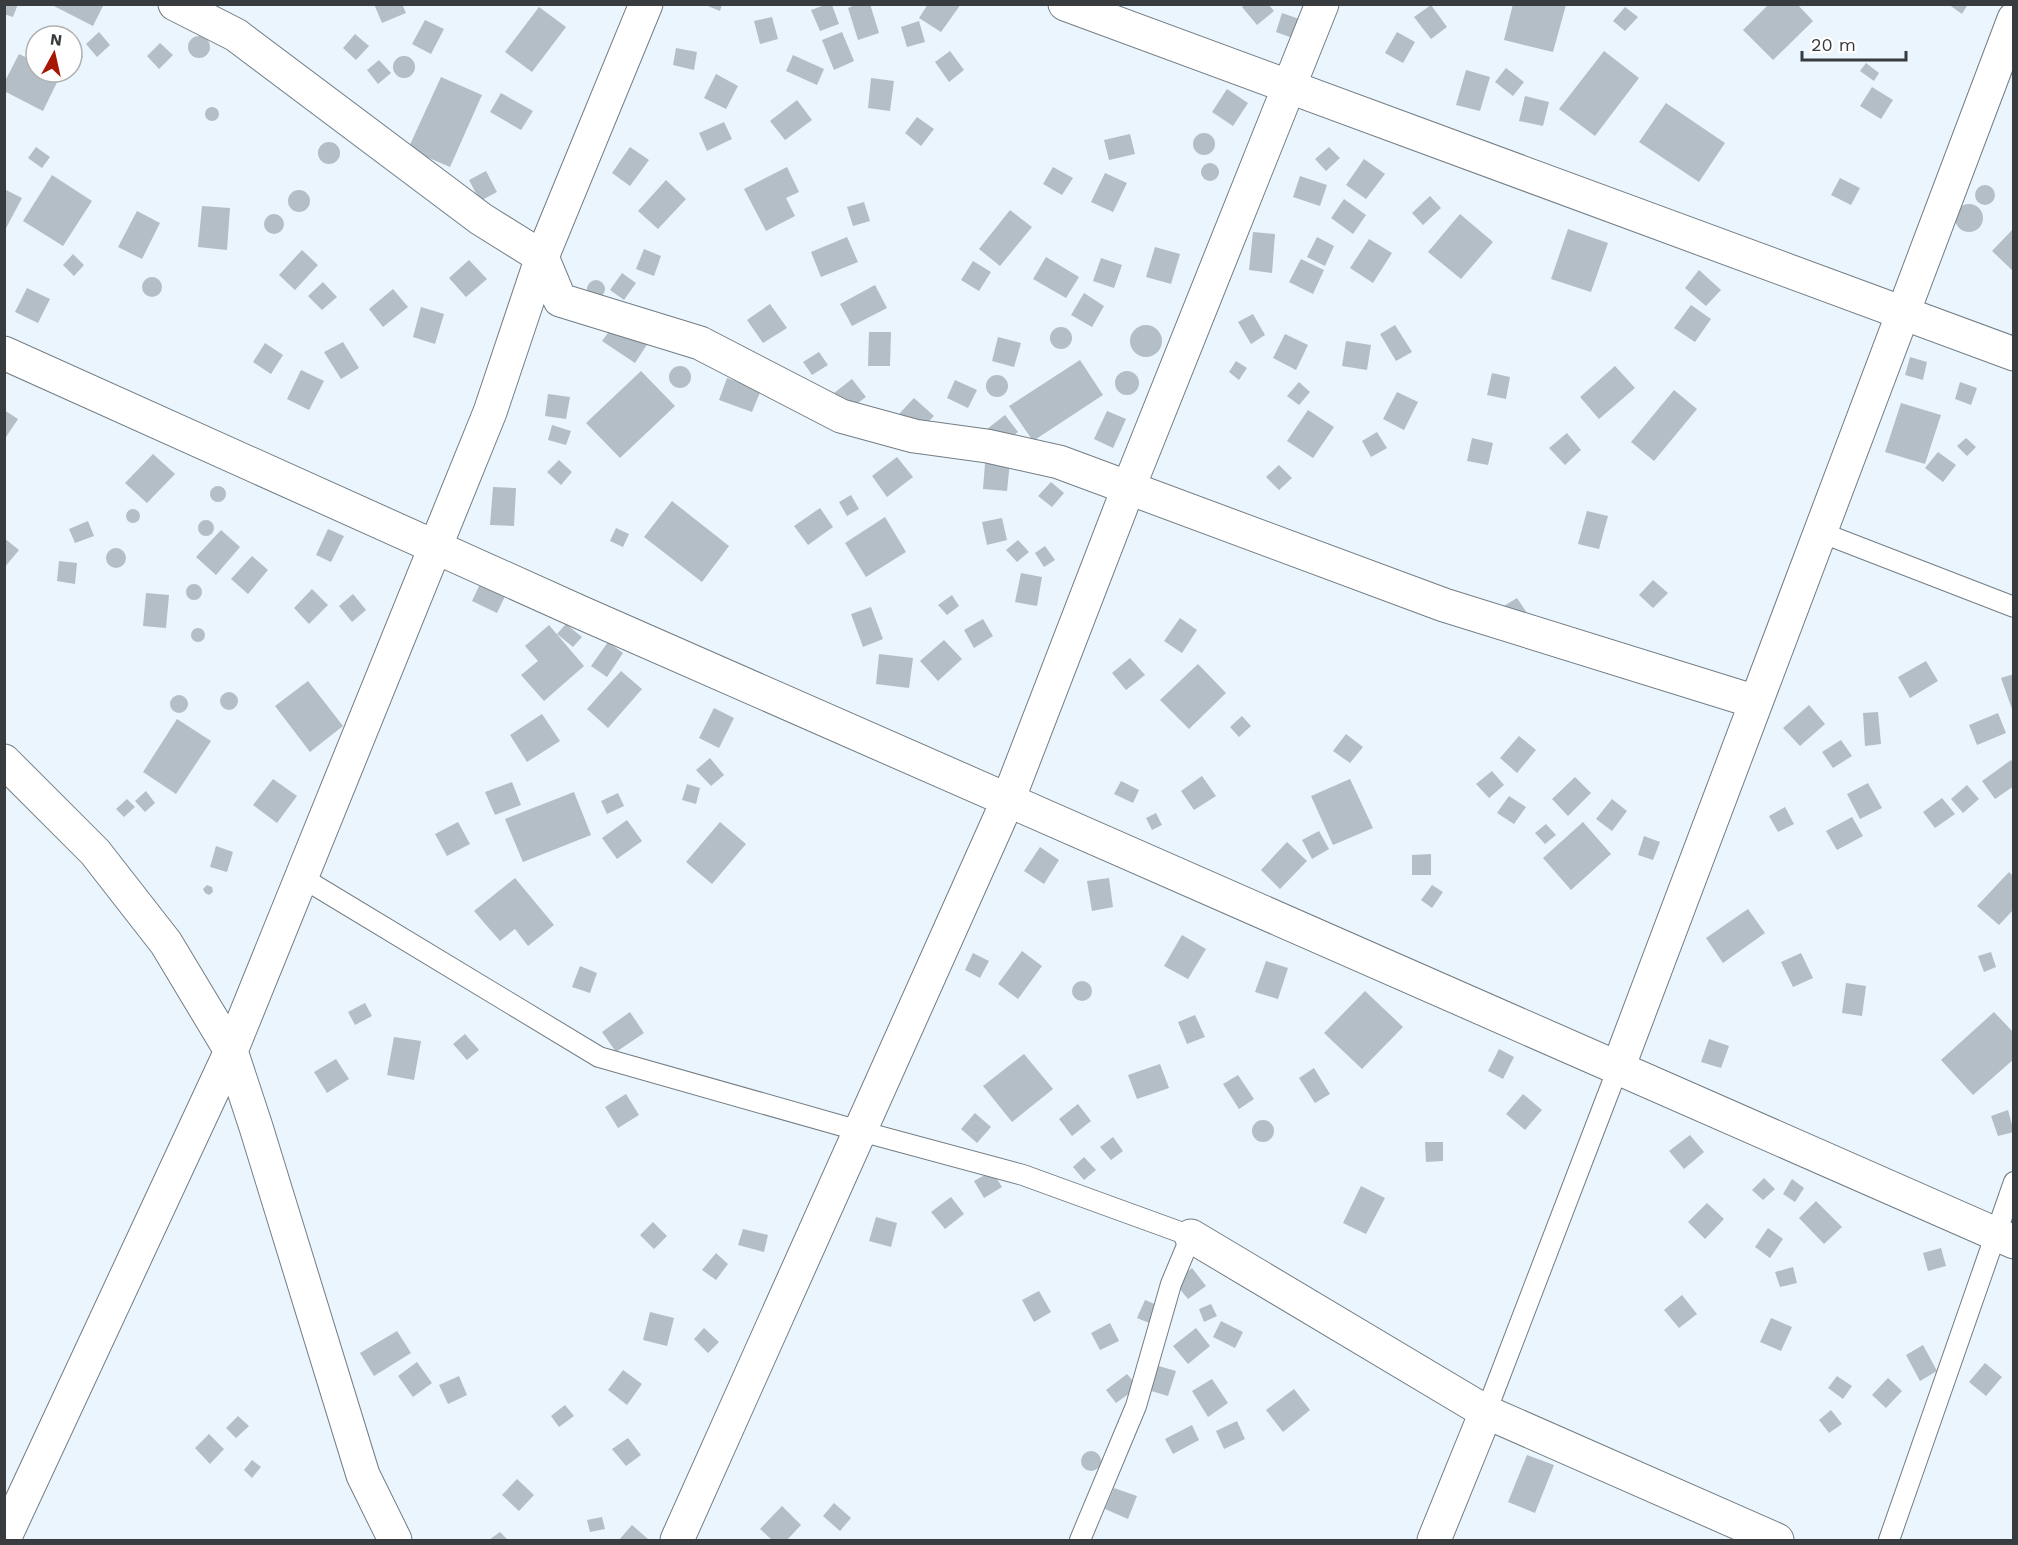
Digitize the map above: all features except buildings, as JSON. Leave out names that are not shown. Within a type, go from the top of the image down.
[{"type":"street","points":[[175,4],[236,35],[481,219],[542,257],[560,300],[700,343],[841,416],[914,436],[987,446],[1059,462],[1444,605],[1756,702]]},
{"type":"street","points":[[4,1539],[231,1051],[490,412],[542,257],[646,4]]},
{"type":"street","points":[[1065,4],[2013,354]]},
{"type":"street","points":[[677,1540],[1008,800],[1128,489],[1322,4]]},
{"type":"street","points":[[1618,1068],[2013,19]]},
{"type":"street","points":[[4,353],[1008,800],[2004,1238]]},
{"type":"street","points":[[4,761],[95,852],[166,943],[231,1051],[363,1475],[395,1540]]},
{"type":"street","points":[[1191,1236],[1486,1412],[1777,1540]]},
{"type":"street","points":[[1434,1540],[1486,1412]]},
{"type":"lane","points":[[1820,532],[2013,607]]},
{"type":"lane","points":[[301,878],[599,1057],[1023,1175],[1191,1236],[1171,1284],[1136,1406],[1080,1540]]},
{"type":"lane","points":[[1486,1412],[1618,1068]]},
{"type":"lane","points":[[1889,1540],[2004,1238],[2013,1182]]}]
